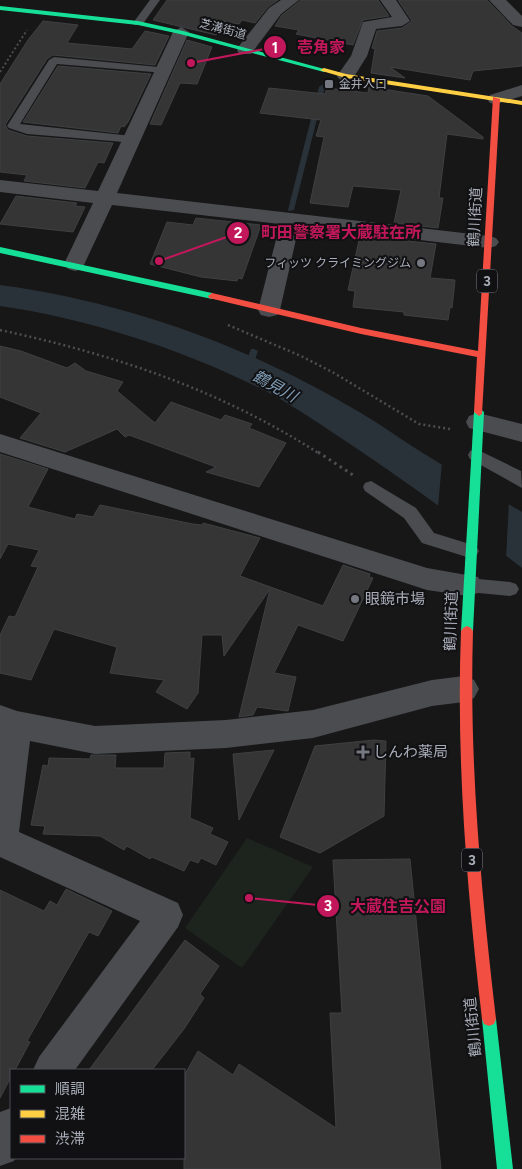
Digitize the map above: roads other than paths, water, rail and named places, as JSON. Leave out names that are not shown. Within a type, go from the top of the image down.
[{"type":"main road","name":"芝溝街道","points":[[0,8],[138,23],[181,32],[346,76],[496,99]]},
{"type":"main road","points":[[496,99],[522,103]]},
{"type":"main road","name":"鶴川街道","points":[[496,99],[468,585],[464,690],[466,782],[474,885],[505,1169]]},
{"type":"main road","points":[[0,250],[75,264],[417,344],[482,355]]},
{"type":"street","points":[[245,50],[275,11],[291,0]]},
{"type":"street","points":[[346,76],[359,56],[370,25],[402,21],[388,0]]},
{"type":"street","points":[[497,0],[519,22],[522,22]]},
{"type":"street","points":[[75,264],[181,32]]},
{"type":"street","points":[[496,99],[522,90]]},
{"type":"street","points":[[0,186],[489,242]]},
{"type":"street","points":[[269,310],[291,220]]},
{"type":"street","points":[[478,422],[522,433]]},
{"type":"street","points":[[0,444],[427,579],[468,585]]},
{"type":"street","points":[[53,1069],[166,914],[2,841],[8,722],[95,740],[226,734],[313,724],[432,693],[464,690]]},
{"type":"street","points":[[0,1147],[10,1129]]},
{"type":"lane","points":[[138,23],[155,0]]},
{"type":"lane","points":[[132,140],[27,130],[8,125],[54,60],[165,70]]},
{"type":"lane","points":[[476,459],[515,475],[522,482]]},
{"type":"lane","points":[[371,487],[410,513],[428,538],[470,550]]},
{"type":"lane","points":[[468,585],[510,589]]},
{"type":"water","name":"鶴見川","points":[[0,285],[95,303],[141,316],[232,348],[319,389],[370,418],[422,453],[522,512],[522,568],[396,475],[273,395],[209,365],[140,339],[70,319],[0,306]]},
{"type":"waterway","points":[[291,210],[322,87]]},
{"type":"waterway","points":[[248,368],[254,351]]},
{"type":"place","name":"壱角家","points":[[191,63]]},
{"type":"place","name":"金井入口","points":[[329,84]]},
{"type":"place","name":"町田警察署大蔵駐在所","points":[[159,261]]},
{"type":"place","name":"フィッツ クライミングジム","points":[[421,263]]},
{"type":"place","name":"眼鏡市場","points":[[355,599]]},
{"type":"place","name":"しんわ薬局","points":[[363,752]]},
{"type":"place","name":"大蔵住吉公園","points":[[249,898]]}]
